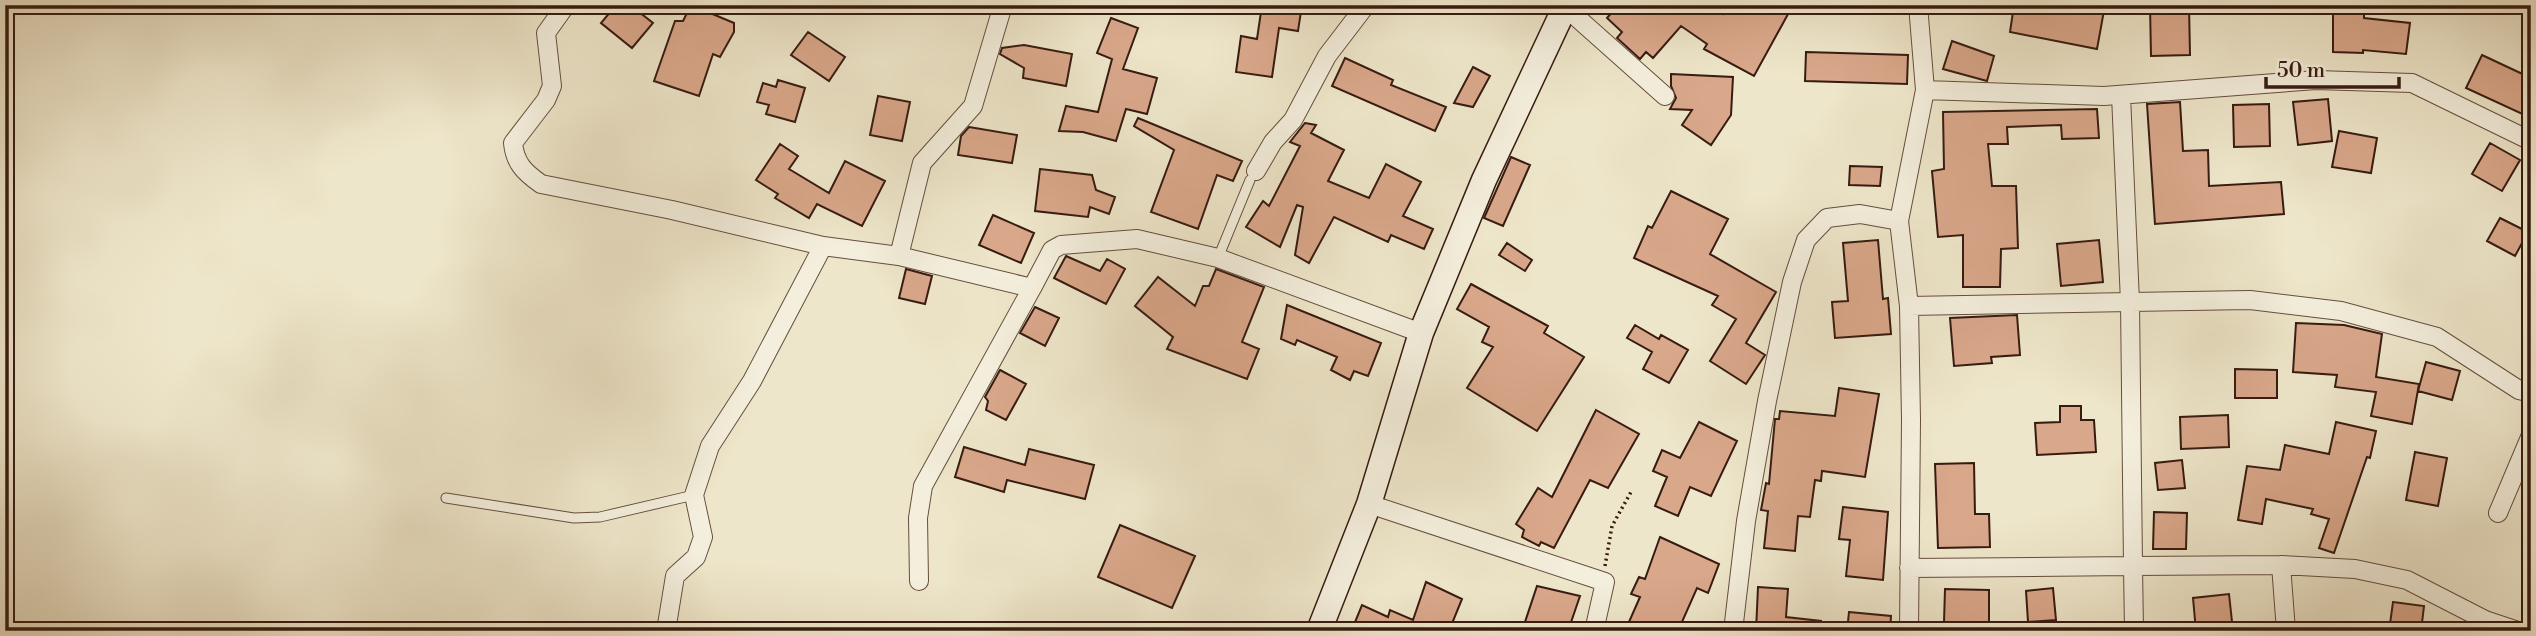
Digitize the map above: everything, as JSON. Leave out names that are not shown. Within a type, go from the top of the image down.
[{"type":"street","points":[[566,5],[546,33],[552,86],[546,100],[513,142],[514,159],[526,174],[541,184],[672,210],[823,246],[899,256],[1032,288]]},
{"type":"street","points":[[899,256],[922,163],[973,106],[1003,5]]},
{"type":"street","points":[[1253,176],[1273,142],[1293,120],[1327,56],[1366,5]]},
{"type":"street","points":[[1909,631],[1909,306],[1899,221],[1925,90],[1918,5]]},
{"type":"street","points":[[1319,631],[1369,504],[1421,334],[1484,180],[1565,6],[1665,96]]},
{"type":"street","points":[[1925,90],[2121,94],[2316,80],[2412,83],[2531,141]]},
{"type":"street","points":[[2121,94],[2130,302],[2134,631]]},
{"type":"street","points":[[1733,631],[1746,521],[1767,401],[1792,282],[1806,240],[1827,218],[1860,214],[1899,221]]},
{"type":"street","points":[[919,581],[918,519],[923,486],[1052,250],[1070,242],[1137,239],[1218,258],[1421,334]]},
{"type":"street","points":[[666,631],[675,576],[696,557],[703,537],[694,495],[710,446],[752,381],[823,246]]},
{"type":"street","points":[[1909,306],[2250,300],[2341,312],[2437,337],[2519,390],[2531,393]]},
{"type":"street","points":[[2498,513],[2531,435]]},
{"type":"street","points":[[1369,504],[1605,582],[1594,631]]},
{"type":"street","points":[[1909,568],[2281,565],[2355,569],[2407,580],[2484,620],[2518,631]]},
{"type":"street","points":[[2281,565],[2286,631]]},
{"type":"lane","points":[[1218,258],[1253,176]]},
{"type":"lane","points":[[446,498],[574,518],[600,517],[694,495]]},
{"type":"path","points":[[1605,582],[1606,553],[1612,526],[1631,492]]},
{"type":"building","points":[[616,5],[630,5],[653,23],[632,48],[601,23]]},
{"type":"building","points":[[691,5],[734,23],[734,32],[720,57],[713,54],[699,96],[654,81],[675,21],[683,21]]},
{"type":"building","points":[[1262,5],[1302,5],[1298,31],[1279,28],[1272,77],[1236,72],[1241,36],[1257,39]]},
{"type":"building","points":[[1618,5],[1710,5],[1723,14],[1728,5],[1793,5],[1754,76],[1704,49],[1707,44],[1681,26],[1653,58],[1646,52],[1640,59],[1617,38],[1622,32],[1607,18]]},
{"type":"building","points":[[2014,5],[2105,5],[2097,49],[2010,32]]},
{"type":"building","points":[[2150,5],[2189,5],[2190,55],[2151,56]]},
{"type":"building","points":[[2333,5],[2364,5],[2364,18],[2410,23],[2406,54],[2363,50],[2363,53],[2333,52]]},
{"type":"building","points":[[1111,18],[1138,28],[1123,69],[1157,78],[1147,114],[1126,109],[1116,141],[1083,132],[1059,131],[1066,106],[1098,112],[1112,59],[1097,53]]},
{"type":"building","points":[[808,32],[845,57],[829,81],[791,55]]},
{"type":"building","points":[[1952,41],[1994,56],[1987,81],[1943,69]]},
{"type":"building","points":[[1024,45],[1072,54],[1066,86],[1023,78],[1024,68],[1000,54],[1002,48]]},
{"type":"building","points":[[1806,52],[1908,55],[1907,84],[1805,81]]},
{"type":"building","points":[[2482,55],[2531,78],[2531,118],[2466,88]]},
{"type":"building","points":[[1345,58],[1393,80],[1391,85],[1446,107],[1435,131],[1332,86]]},
{"type":"building","points":[[1473,67],[1490,76],[1473,107],[1454,103]]},
{"type":"building","points":[[1671,74],[1733,77],[1731,115],[1711,145],[1682,125],[1692,110],[1670,109],[1676,98],[1671,86]]},
{"type":"building","points":[[778,80],[805,88],[795,122],[766,114],[769,105],[757,102],[763,83],[776,87]]},
{"type":"building","points":[[878,96],[910,102],[902,141],[870,135]]},
{"type":"building","points":[[2328,99],[2332,141],[2298,145],[2293,102]]},
{"type":"building","points":[[2180,102],[2183,151],[2208,150],[2209,186],[2281,182],[2284,214],[2155,224],[2147,104]]},
{"type":"building","points":[[2269,104],[2270,146],[2234,147],[2233,105]]},
{"type":"building","points":[[2097,109],[2099,138],[2062,139],[2061,125],[2007,127],[2008,144],[1988,144],[1992,186],[2016,186],[2018,248],[2001,249],[2000,287],[1963,287],[1963,235],[1938,237],[1932,171],[1944,169],[1943,112]]},
{"type":"building","points":[[1138,118],[1242,161],[1233,181],[1217,175],[1198,229],[1151,212],[1174,150],[1134,126]]},
{"type":"building","points":[[1305,123],[1316,125],[1311,133],[1344,150],[1328,181],[1369,198],[1386,164],[1421,182],[1403,216],[1433,229],[1424,249],[1391,235],[1388,242],[1334,217],[1309,263],[1295,255],[1303,207],[1297,205],[1280,247],[1246,227],[1263,201],[1269,206],[1300,146],[1290,142]]},
{"type":"building","points":[[969,127],[1017,135],[1012,163],[958,155],[961,136]]},
{"type":"building","points":[[2339,131],[2377,138],[2371,173],[2332,167]]},
{"type":"building","points":[[2490,143],[2520,160],[2502,191],[2472,174]]},
{"type":"building","points":[[780,144],[798,156],[789,169],[829,193],[845,161],[885,181],[862,226],[817,204],[809,218],[775,198],[778,194],[756,180]]},
{"type":"building","points":[[1511,157],[1530,165],[1503,226],[1484,218]]},
{"type":"building","points":[[1850,166],[1882,167],[1880,186],[1849,185]]},
{"type":"building","points":[[1040,169],[1092,175],[1096,190],[1115,197],[1109,214],[1090,207],[1088,217],[1035,211]]},
{"type":"building","points":[[1671,191],[1728,219],[1710,254],[1776,292],[1746,343],[1765,355],[1746,384],[1710,361],[1736,319],[1712,305],[1718,296],[1634,258],[1648,226],[1652,228]]},
{"type":"building","points":[[993,215],[1034,233],[1021,263],[979,245]]},
{"type":"building","points":[[2500,218],[2528,232],[2515,256],[2487,241]]},
{"type":"building","points":[[1878,240],[1883,299],[1888,298],[1891,334],[1835,338],[1832,302],[1848,301],[1843,243]]},
{"type":"building","points":[[2099,240],[2103,282],[2061,286],[2057,244]]},
{"type":"building","points":[[1507,243],[1532,260],[1525,271],[1499,255]]},
{"type":"building","points":[[1066,256],[1100,271],[1107,259],[1125,269],[1106,304],[1054,278]]},
{"type":"building","points":[[906,269],[932,276],[925,304],[899,298]]},
{"type":"building","points":[[1216,269],[1264,287],[1242,342],[1259,349],[1247,379],[1167,349],[1173,337],[1135,306],[1158,277],[1195,306],[1203,286],[1209,286]]},
{"type":"building","points":[[1471,284],[1548,326],[1544,333],[1584,357],[1537,431],[1467,388],[1493,347],[1482,342],[1489,327],[1457,309]]},
{"type":"building","points":[[1287,305],[1381,343],[1368,376],[1354,371],[1350,380],[1331,370],[1337,357],[1297,340],[1295,345],[1281,339]]},
{"type":"building","points":[[1035,307],[1059,318],[1045,346],[1020,333]]},
{"type":"building","points":[[2017,315],[2020,355],[1991,357],[1992,363],[1954,366],[1950,318]]},
{"type":"building","points":[[2296,323],[2344,325],[2382,334],[2376,377],[2419,384],[2412,424],[2371,416],[2376,392],[2335,387],[2337,375],[2293,372]]},
{"type":"building","points":[[1635,325],[1659,339],[1661,335],[1688,350],[1669,383],[1643,369],[1652,352],[1627,338]]},
{"type":"building","points":[[2426,362],[2460,371],[2452,400],[2418,391]]},
{"type":"building","points":[[2235,369],[2277,370],[2277,398],[2235,398]]},
{"type":"building","points":[[1000,370],[1026,384],[1006,420],[986,410],[988,401],[985,397]]},
{"type":"building","points":[[1839,388],[1879,394],[1865,477],[1822,471],[1821,481],[1815,480],[1810,517],[1798,516],[1795,551],[1764,548],[1768,511],[1761,510],[1766,483],[1769,484],[1775,419],[1779,419],[1780,411],[1835,416]]},
{"type":"building","points":[[2060,406],[2081,406],[2081,420],[2094,420],[2096,452],[2037,455],[2035,423],[2060,422]]},
{"type":"building","points":[[1596,410],[1639,434],[1608,488],[1590,480],[1554,548],[1541,542],[1539,546],[1522,537],[1524,530],[1516,524],[1538,488],[1552,497]]},
{"type":"building","points":[[2228,415],[2229,447],[2181,449],[2180,417]]},
{"type":"building","points":[[1699,422],[1737,441],[1711,496],[1690,487],[1678,516],[1655,506],[1667,477],[1653,471],[1662,450],[1680,458]]},
{"type":"building","points":[[2336,422],[2376,431],[2370,458],[2367,457],[2334,553],[2319,548],[2329,519],[2311,514],[2313,509],[2266,499],[2262,524],[2238,520],[2247,466],[2280,470],[2285,445],[2329,454]]},
{"type":"building","points":[[964,447],[1025,465],[1029,449],[1094,465],[1085,499],[1007,480],[1004,492],[955,477]]},
{"type":"building","points":[[2415,452],[2447,458],[2438,506],[2406,500]]},
{"type":"building","points":[[2182,460],[2185,488],[2158,490],[2155,463]]},
{"type":"building","points":[[1974,463],[1975,514],[1989,514],[1990,547],[1938,548],[1935,464]]},
{"type":"building","points":[[1843,507],[1888,512],[1883,580],[1846,576],[1850,540],[1839,539]]},
{"type":"building","points":[[2154,512],[2187,513],[2186,549],[2153,549]]},
{"type":"building","points":[[1120,525],[1195,556],[1172,608],[1098,577]]},
{"type":"building","points":[[1660,537],[1719,564],[1708,593],[1697,588],[1678,631],[1625,631],[1640,597],[1631,594],[1639,577],[1645,579]]},
{"type":"building","points":[[1426,582],[1462,599],[1449,631],[1364,631],[1353,627],[1362,605],[1388,617],[1390,610],[1413,620]]},
{"type":"building","points":[[1537,586],[1580,596],[1568,631],[1522,631]]},
{"type":"building","points":[[1758,587],[1788,589],[1786,617],[1821,621],[1821,631],[1756,631]]},
{"type":"building","points":[[2053,588],[2056,620],[2028,622],[2026,591]]},
{"type":"building","points":[[1945,589],[1989,590],[1989,622],[1944,622]]},
{"type":"building","points":[[2229,594],[2233,631],[2196,631],[2193,598]]},
{"type":"building","points":[[2393,602],[2424,606],[2421,631],[2389,631]]},
{"type":"building","points":[[1849,612],[1891,616],[1890,631],[1847,631]]}]
